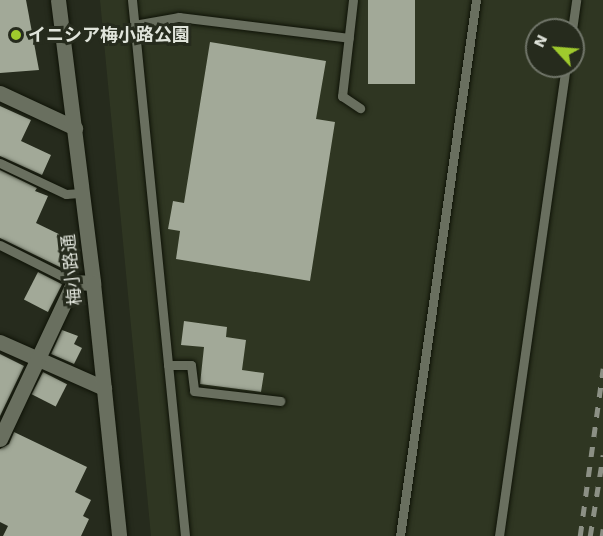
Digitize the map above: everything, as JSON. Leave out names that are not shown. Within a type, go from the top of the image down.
[{"type":"street","name":"梅小路通","points":[[58,0],[93,283],[119,536]]},
{"type":"street","points":[[0,93],[75,128]]},
{"type":"street","points":[[1,436],[74,282],[93,283]]},
{"type":"street","points":[[0,342],[104,388]]},
{"type":"lane","points":[[132,0],[185,536]]},
{"type":"lane","points":[[353,0],[342,96],[360,108]]},
{"type":"lane","points":[[400,536],[476,0]]},
{"type":"lane","points":[[574,18],[576,0]]},
{"type":"lane","points":[[134,25],[179,17],[349,38]]},
{"type":"lane","points":[[499,536],[564,78]]},
{"type":"lane","points":[[0,163],[66,194],[82,193]]},
{"type":"lane","points":[[0,245],[74,282]]},
{"type":"lane","points":[[168,365],[191,364],[194,391],[280,401]]},
{"type":"shaded area","points":[[100,0],[603,0],[603,536],[151,536]]},
{"type":"building","name":"イニシア梅小路公園","points":[[0,0],[26,0],[39,70],[0,73]]},
{"type":"building","points":[[368,0],[415,0],[415,84],[368,84]]},
{"type":"building","points":[[210,42],[326,61],[316,119],[335,122],[310,281],[176,259],[180,231],[168,229],[173,201],[184,203]]},
{"type":"building","points":[[0,106],[31,120],[21,141],[51,155],[42,175],[0,156]]},
{"type":"building","points":[[0,170],[48,196],[36,223],[67,238],[64,245],[68,271],[0,238]]},
{"type":"building","points":[[38,272],[62,284],[48,312],[24,300]]},
{"type":"building","points":[[184,321],[227,327],[226,337],[246,340],[242,370],[264,373],[261,392],[200,384],[204,347],[181,345]]},
{"type":"building","points":[[62,330],[78,336],[74,344],[82,348],[74,364],[51,354]]},
{"type":"building","points":[[0,354],[24,366],[0,416]]},
{"type":"building","points":[[43,372],[67,384],[56,407],[32,394]]},
{"type":"building","points":[[14,432],[87,467],[75,492],[91,500],[83,516],[89,519],[81,536],[3,536],[8,526],[0,522],[0,449],[9,444]]},
{"type":"railway","points":[[580,536],[603,369]]},
{"type":"railway","points":[[590,536],[603,455]]},
{"type":"railway","points":[[602,536],[603,529]]},
{"type":"place","name":"イニシア梅小路公園","points":[[16,35]]}]
